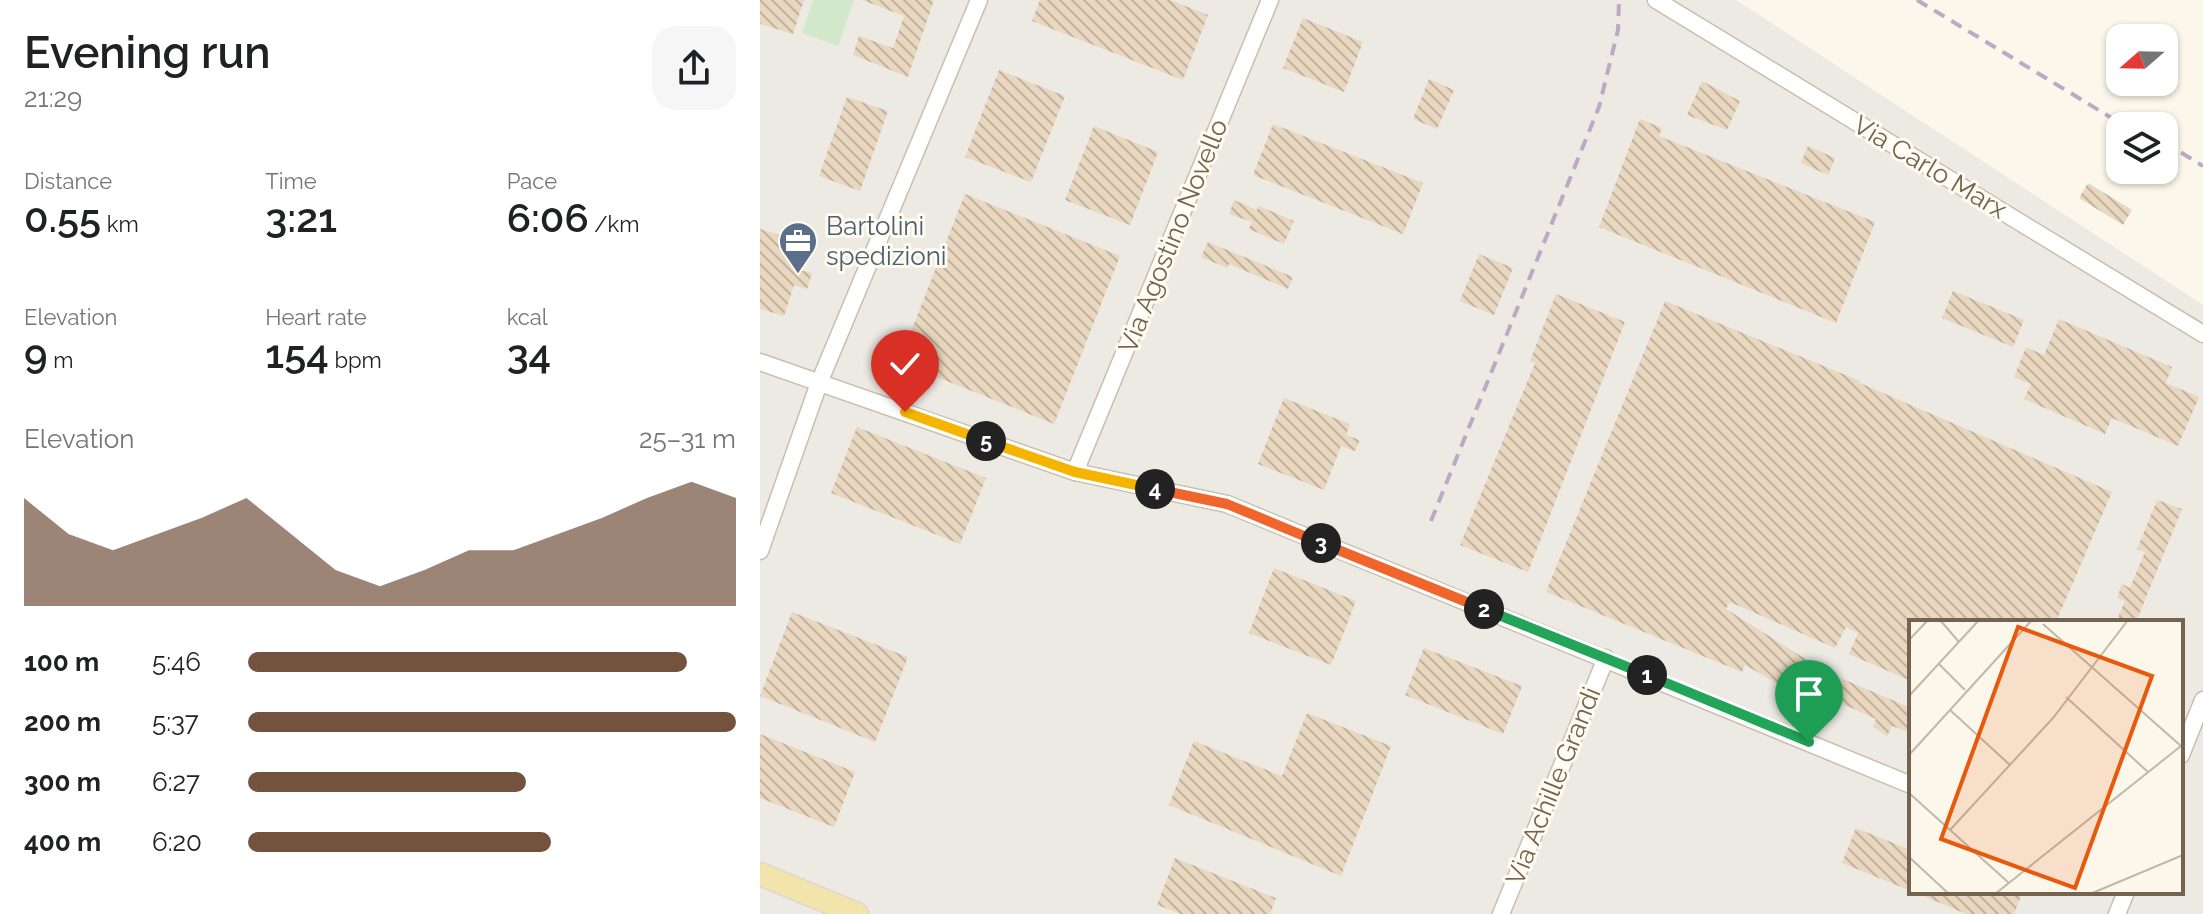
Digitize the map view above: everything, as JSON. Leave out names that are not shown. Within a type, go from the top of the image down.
[{"type":"main road","points":[[760,874],[857,914]]},
{"type":"main road","points":[[760,889],[820,914]]},
{"type":"street","points":[[760,551],[819,383],[979,0]]},
{"type":"street","name":"Via Agostino Novello","points":[[1075,472],[1270,0]]},
{"type":"street","name":"Via Carlo Marx","points":[[1656,0],[2203,334]]},
{"type":"street","points":[[760,362],[1075,472],[1227,504],[1909,784]]},
{"type":"street","name":"Via Achille Grandi","points":[[1501,914],[1606,658]]},
{"type":"street","points":[[2183,750],[2203,700]]},
{"type":"street","points":[[2117,914],[2125,894]]},
{"type":"shaded area","points":[[760,0],[1736,0],[2203,305],[2203,914],[760,914]]},
{"type":"green space","points":[[813,0],[854,0],[838,46],[802,33]]},
{"type":"building","points":[[760,0],[804,0],[793,34],[760,24]]},
{"type":"building","points":[[862,0],[934,0],[908,77],[853,55],[859,36],[893,48],[904,16]]},
{"type":"building","points":[[1040,0],[1170,0],[1208,15],[1183,80],[1032,21]]},
{"type":"building","points":[[1303,18],[1363,42],[1344,92],[1283,68]]},
{"type":"building","points":[[999,70],[1065,96],[1031,182],[965,157]]},
{"type":"building","points":[[1429,79],[1454,90],[1437,129],[1413,119]]},
{"type":"building","points":[[1702,81],[1740,101],[1727,130],[1687,115]]},
{"type":"building","points":[[847,97],[888,111],[860,191],[819,176]]},
{"type":"building","points":[[1640,119],[1662,128],[1659,136],[1875,222],[1836,323],[1599,227]]},
{"type":"building","points":[[1273,124],[1423,183],[1403,234],[1253,175]]},
{"type":"building","points":[[1094,126],[1158,152],[1130,225],[1065,200]]},
{"type":"building","points":[[1808,146],[1835,158],[1828,175],[1801,163]]},
{"type":"building","points":[[2088,183],[2132,210],[2123,225],[2079,198]]},
{"type":"building","points":[[965,194],[1120,256],[1054,424],[899,362]]},
{"type":"building","points":[[1234,200],[1257,210],[1259,206],[1294,221],[1284,244],[1249,229],[1252,222],[1229,214]]},
{"type":"building","points":[[760,229],[808,244],[800,270],[812,273],[807,289],[794,285],[784,316],[760,309]]},
{"type":"building","points":[[1208,242],[1293,277],[1288,289],[1229,264],[1227,268],[1201,257]]},
{"type":"building","points":[[1479,254],[1513,268],[1494,315],[1460,301]]},
{"type":"building","points":[[1953,291],[2024,320],[2013,347],[1942,318]]},
{"type":"building","points":[[1556,294],[1625,322],[1528,572],[1460,545],[1535,363],[1530,361]]},
{"type":"building","points":[[1665,301],[1860,381],[2112,492],[2057,620],[1909,620],[1909,680],[1849,654],[1858,633],[1846,627],[1835,648],[1730,602],[1726,609],[1823,670],[1807,701],[1745,665],[1742,672],[1546,592]]},
{"type":"building","points":[[2059,319],[2172,367],[2166,383],[2199,397],[2178,446],[2112,418],[2105,434],[2024,399],[2031,384],[2014,377],[2026,347],[2044,355]]},
{"type":"building","points":[[1284,398],[1350,424],[1346,435],[1360,440],[1355,451],[1341,446],[1324,490],[1258,464]]},
{"type":"building","points":[[857,427],[986,478],[960,544],[831,493]]},
{"type":"building","points":[[2157,500],[2182,509],[2137,620],[2117,620],[2125,601],[2117,598],[2122,584],[2130,588],[2145,552],[2137,549]]},
{"type":"building","points":[[1274,568],[1356,601],[1331,665],[1249,633]]},
{"type":"building","points":[[792,612],[908,657],[875,742],[760,696]]},
{"type":"building","points":[[1424,648],[1522,686],[1503,734],[1405,695]]},
{"type":"building","points":[[1838,677],[1909,707],[1909,732],[1892,726],[1887,736],[1873,727],[1876,719],[1829,698]]},
{"type":"building","points":[[1307,713],[1391,746],[1341,876],[1169,805],[1194,741],[1282,776]]},
{"type":"building","points":[[760,734],[855,772],[834,827],[760,798]]},
{"type":"building","points":[[1856,828],[1909,849],[1909,890],[1842,863]]},
{"type":"building","points":[[1175,858],[1276,898],[1270,914],[1181,914],[1157,905]]},
{"type":"building","points":[[1919,894],[2021,896],[2014,914],[1966,914]]},
{"type":"railway","points":[[1431,521],[1599,107],[1618,30],[1619,0]]},
{"type":"railway","points":[[1917,0],[2106,114]]},
{"type":"railway","points":[[2178,151],[2203,166]]},
{"type":"place","name":"Bartolini spedizioni","points":[[798,275]]},
{"type":"route","points":[[905,412],[1075,472],[1227,504],[1809,742]]}]
